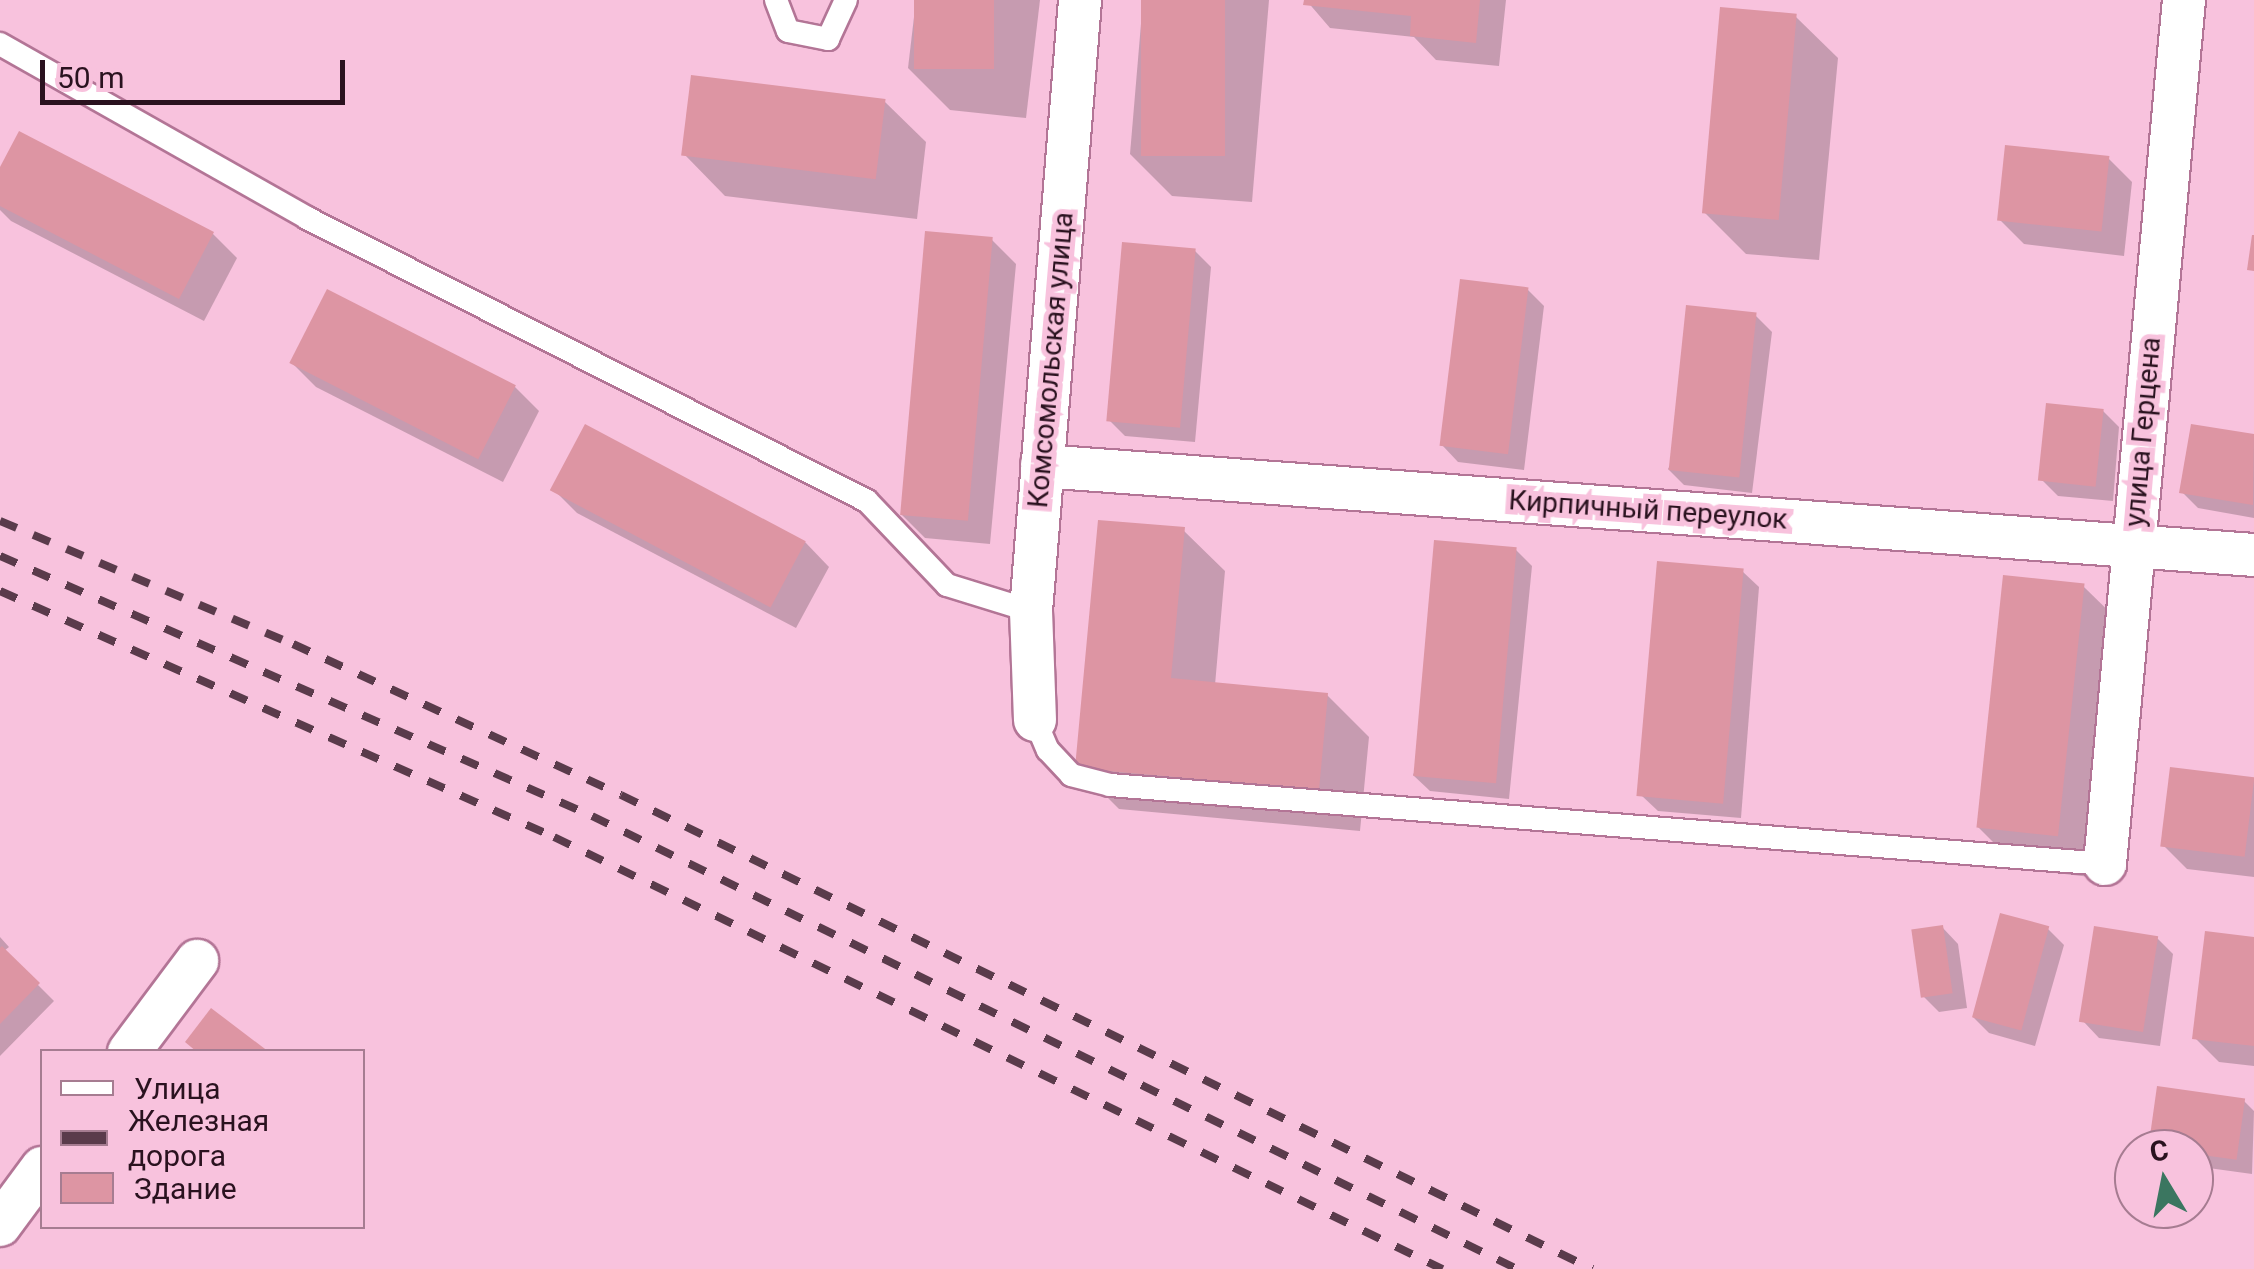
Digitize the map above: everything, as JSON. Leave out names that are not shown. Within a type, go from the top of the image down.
[{"type":"street","name":"Комсомольская улица","points":[[1034,720],[1031,611],[1080,0]]},
{"type":"street","name":"улица Герцена","points":[[2105,864],[2184,0]]},
{"type":"street","name":"Кирпичный переулок","points":[[1042,466],[2254,555]]},
{"type":"street","points":[[132,1049],[197,961]]},
{"type":"street","points":[[0,1225],[40,1171]]},
{"type":"lane","points":[[776,0],[788,31],[828,39],[846,0]]},
{"type":"lane","points":[[0,44],[307,218],[867,501],[947,585],[1031,611]]},
{"type":"lane","points":[[1034,720],[1048,750],[1071,775],[1110,785],[2105,864]]},
{"type":"building","points":[[914,0],[994,0],[994,69],[914,69]]},
{"type":"building","points":[[1141,0],[1225,0],[1225,156],[1141,156]]},
{"type":"building","points":[[1304,0],[1480,0],[1476,43],[1410,36],[1411,16],[1303,5]]},
{"type":"building","points":[[1720,7],[1797,14],[1779,220],[1702,213]]},
{"type":"building","points":[[691,75],[886,99],[876,179],[681,155]]},
{"type":"building","points":[[19,131],[214,232],[179,299],[0,206],[0,167]]},
{"type":"building","points":[[2005,145],[2109,156],[2101,232],[1997,221]]},
{"type":"building","points":[[925,231],[993,237],[968,521],[900,515]]},
{"type":"building","points":[[2254,235],[2254,271],[2247,270]]},
{"type":"building","points":[[1122,242],[1196,248],[1180,428],[1106,421]]},
{"type":"building","points":[[1460,279],[1528,287],[1508,454],[1440,446]]},
{"type":"building","points":[[327,289],[516,385],[478,459],[289,363]]},
{"type":"building","points":[[1686,305],[1757,312],[1739,478],[1669,470]]},
{"type":"building","points":[[2046,403],[2104,409],[2096,487],[2038,481]]},
{"type":"building","points":[[585,424],[806,541],[771,608],[550,490]]},
{"type":"building","points":[[2191,424],[2254,434],[2253,505],[2179,493]]},
{"type":"building","points":[[1098,520],[1185,527],[1171,678],[1328,693],[1319,790],[1075,768]]},
{"type":"building","points":[[1434,540],[1517,547],[1496,783],[1413,776]]},
{"type":"building","points":[[1657,561],[1744,569],[1723,804],[1636,796]]},
{"type":"building","points":[[2003,575],[2085,584],[2058,836],[1976,828]]},
{"type":"building","points":[[2170,767],[2254,777],[2245,857],[2160,846]]},
{"type":"building","points":[[2000,913],[2049,926],[2021,1031],[1972,1017]]},
{"type":"building","points":[[1943,925],[1953,993],[1921,998],[1911,929]]},
{"type":"building","points":[[2094,926],[2158,936],[2143,1032],[2079,1022]]},
{"type":"building","points":[[2205,931],[2254,937],[2254,1046],[2192,1039]]},
{"type":"building","points":[[0,948],[40,983],[0,1024]]},
{"type":"building","points":[[211,1008],[265,1049],[193,1049],[185,1042]]},
{"type":"building","points":[[2157,1086],[2245,1098],[2237,1160],[2214,1157],[2214,1129],[2151,1129]]},
{"type":"railway","points":[[0,521],[293,644],[621,795],[1592,1269]]},
{"type":"railway","points":[[0,556],[592,816],[1517,1269]]},
{"type":"railway","points":[[0,591],[554,837],[1442,1269]]}]
